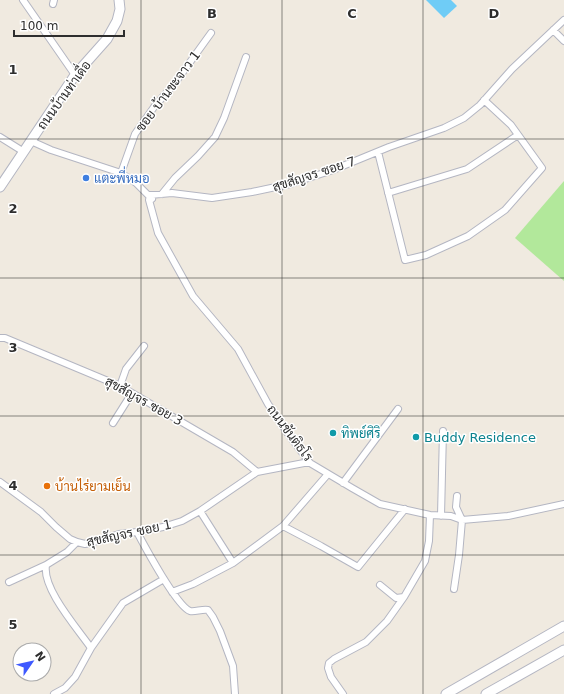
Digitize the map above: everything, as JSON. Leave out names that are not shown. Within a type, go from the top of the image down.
[{"type":"street","points":[[23,0],[75,75]]},
{"type":"street","name":"ถนนบ้านท่าเดื่อ","points":[[0,187],[75,75],[107,39],[117,21],[120,9],[119,0]]},
{"type":"street","name":"สุขสัญจร ซอย 7","points":[[150,195],[172,193],[212,198],[290,184],[333,170],[444,128],[464,118],[480,105],[512,69],[564,20]]},
{"type":"street","points":[[554,30],[564,41]]},
{"type":"street","name":"ซอย บ้านขะจาว 1","points":[[121,173],[135,134],[154,107],[175,83],[211,33]]},
{"type":"street","points":[[162,194],[215,136],[224,118],[246,57]]},
{"type":"street","points":[[378,152],[405,260],[426,255],[468,236],[505,210],[542,168],[511,125],[484,100]]},
{"type":"street","points":[[388,193],[467,169],[518,135]]},
{"type":"street","points":[[0,138],[24,152]]},
{"type":"street","points":[[31,141],[51,150],[121,173],[150,195]]},
{"type":"street","name":"ถนนขันติธโร","points":[[150,195],[149,200],[158,233],[193,296],[238,349],[268,404],[310,463],[380,504],[430,515],[451,516],[462,520],[508,516],[564,504]]},
{"type":"street","name":"สุขสัญจร ซอย 3","points":[[0,338],[5,338],[120,386],[233,452],[256,472]]},
{"type":"street","points":[[120,386],[126,369],[144,346]]},
{"type":"street","points":[[113,423],[132,393]]},
{"type":"street","points":[[343,483],[398,409]]},
{"type":"street","points":[[440,516],[443,431]]},
{"type":"street","name":"สุขสัญจร ซอย 1","points":[[0,482],[41,512],[70,539],[85,544],[119,534],[163,528],[182,521],[200,511],[256,472],[310,463]]},
{"type":"street","points":[[172,592],[193,584],[233,563],[283,526],[328,474]]},
{"type":"street","points":[[454,589],[462,520],[456,507],[457,496]]},
{"type":"street","points":[[283,526],[358,567],[405,509]]},
{"type":"street","points":[[200,511],[233,563]]},
{"type":"street","points":[[343,694],[331,676],[328,668],[329,663],[366,642],[387,621],[404,597],[425,561],[429,541],[430,515]]},
{"type":"street","points":[[137,532],[149,555],[172,592],[186,609],[191,612],[203,609],[208,610],[213,617],[233,666],[235,694]]},
{"type":"street","points":[[9,582],[46,565],[67,552],[77,542]]},
{"type":"street","points":[[46,565],[45,570],[50,587],[60,606],[91,648]]},
{"type":"street","points":[[54,694],[65,688],[75,677],[91,648],[123,603],[164,579]]},
{"type":"street","points":[[380,585],[396,598],[404,597]]},
{"type":"street","points":[[446,694],[564,626]]},
{"type":"street","points":[[486,694],[564,650]]},
{"type":"green space","points":[[564,181],[564,281],[515,238]]},
{"type":"water","points":[[426,0],[451,0],[457,6],[444,18]]},
{"type":"place","name":"แตะพี่หมอ","points":[[86,178]]},
{"type":"place","name":"ทิพย์ศิริ","points":[[333,433]]},
{"type":"place","name":"Buddy Residence","points":[[416,437]]},
{"type":"place","name":"บ้านไร่ยามเย็น","points":[[47,486]]}]
